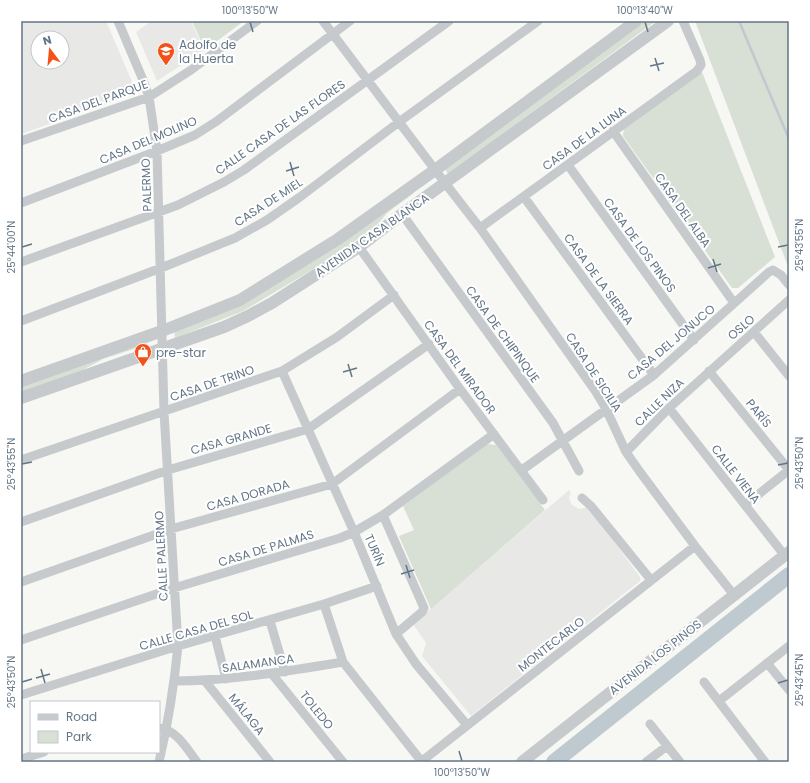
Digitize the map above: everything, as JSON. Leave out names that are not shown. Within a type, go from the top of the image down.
[{"type":"street","name":"PALERMO","points":[[118,21],[149,97],[157,151],[162,348]]},
{"type":"street","name":"CASA DEL PARQUE","points":[[21,141],[149,97],[191,70],[257,21]]},
{"type":"street","name":"CASA DE SICILIA","points":[[323,21],[444,183],[480,228],[583,372],[606,409],[626,452],[695,546],[734,594]]},
{"type":"street","name":"CASA DEL MOLINO","points":[[21,203],[195,135],[217,121],[350,21]]},
{"type":"street","name":"CALLE CASA DE LAS FLORES","points":[[21,262],[178,205],[236,175],[449,21]]},
{"type":"street","name":"CASA DE MIEL","points":[[21,321],[161,268],[235,238],[267,220],[538,21]]},
{"type":"street","name":"AVENIDA CASA BLANCA","points":[[21,381],[162,331],[240,300],[338,239],[435,170],[636,21]]},
{"type":"street","name":"AVENIDA CASA BLANCA","points":[[21,398],[224,327],[259,310],[359,247],[444,183],[668,21]]},
{"type":"street","name":"CASA DE LA LUNA","points":[[480,228],[697,71],[701,65],[700,60],[683,21]]},
{"type":"street","name":"CASA DEL ALBA","points":[[613,131],[734,303]]},
{"type":"street","name":"CASA DE LOS PINOS","points":[[568,165],[694,340]]},
{"type":"street","name":"CASA DE LA SIERRA","points":[[524,197],[654,375]]},
{"type":"street","name":"CASA DE CHIPINQUE","points":[[402,214],[553,423],[579,471]]},
{"type":"street","name":"CASA DEL MIRADOR","points":[[359,247],[460,389],[543,500]]},
{"type":"street","name":"CASA DEL JONUCO","points":[[522,470],[654,375],[765,274],[773,270],[781,275],[789,285]]},
{"type":"street","name":"CASA DE TRINO","points":[[21,460],[282,371],[336,337],[394,295]]},
{"type":"street","name":"OSLO","points":[[709,370],[789,300]]},
{"type":"street","points":[[754,332],[789,376]]},
{"type":"street","name":"CASA GRANDE","points":[[21,522],[168,470],[308,429],[429,344]]},
{"type":"street","name":"CALLE PALERMO","points":[[159,762],[163,729],[174,681],[178,646],[164,412],[162,348]]},
{"type":"street","name":"CALLE NIZA","points":[[626,452],[709,370]]},
{"type":"street","name":"PARÍS","points":[[709,370],[789,470]]},
{"type":"street","name":"TURÍN","points":[[282,371],[354,532],[396,634],[416,664],[467,725]]},
{"type":"street","name":"CASA DORADA","points":[[21,582],[171,529],[332,484],[460,389]]},
{"type":"street","name":"CALLE VIENA","points":[[669,408],[745,505],[787,554]]},
{"type":"street","name":"CASA DE PALMAS","points":[[21,640],[174,588],[354,532],[383,516],[494,434]]},
{"type":"street","points":[[745,505],[789,470]]},
{"type":"street","points":[[582,498],[591,506],[651,580]]},
{"type":"street","points":[[383,516],[424,608],[422,612],[396,634]]},
{"type":"street","name":"MONTECARLO","points":[[422,762],[695,546]]},
{"type":"street","name":"AVENIDA LOS PINOS","points":[[522,762],[734,594],[787,554]]},
{"type":"street","name":"CALLE CASA DEL SOL","points":[[21,695],[178,646],[270,621],[377,586]]},
{"type":"street","points":[[324,604],[343,662],[422,762]]},
{"type":"street","points":[[270,621],[285,672]]},
{"type":"street","name":"MÁLAGA","points":[[215,636],[226,680]]},
{"type":"street","points":[[719,701],[789,646]]},
{"type":"street","name":"SALAMANCA","points":[[174,681],[226,680],[343,662]]},
{"type":"street","points":[[768,662],[789,690]]},
{"type":"street","name":"TOLEDO","points":[[272,674],[343,762]]},
{"type":"street","name":"MÁLAGA","points":[[205,681],[270,762]]},
{"type":"street","points":[[704,682],[765,762]]},
{"type":"street","points":[[650,724],[680,762]]},
{"type":"street","points":[[163,729],[179,739],[197,762]]},
{"type":"street","points":[[646,762],[667,746]]},
{"type":"street","points":[[21,759],[41,753]]},
{"type":"shaded area","points":[[21,21],[106,21],[136,91],[134,94],[21,134]]},
{"type":"shaded area","name":"Adolfo de la Huerta","points":[[151,21],[191,21],[204,50],[157,81],[136,32]]},
{"type":"shaded area","points":[[569,490],[571,493],[569,498],[572,505],[579,509],[589,507],[640,577],[640,581],[471,716],[422,656],[426,643],[413,624]]},
{"type":"green space","points":[[192,21],[244,21],[205,50]]},
{"type":"green space","points":[[643,21],[656,21],[448,174],[445,169],[508,119]]},
{"type":"green space","points":[[695,21],[789,21],[789,269]]},
{"type":"green space","points":[[702,72],[775,257],[738,288],[732,288],[623,136],[624,128]]},
{"type":"green space","points":[[412,190],[414,193],[387,213],[379,223],[332,258],[243,311],[175,338],[174,329],[232,307]]},
{"type":"green space","points":[[145,341],[146,345],[103,359],[79,372],[21,393],[21,384]]},
{"type":"green space","points":[[487,444],[496,445],[545,510],[431,609],[399,536],[414,530],[403,506]]},
{"type":"waterway","points":[[739,21],[789,139]]},
{"type":"waterway","points":[[554,762],[789,575]]},
{"type":"place","name":"Adolfo de la Huerta","points":[[166,66]]},
{"type":"place","name":"pre-star","points":[[143,367]]}]
